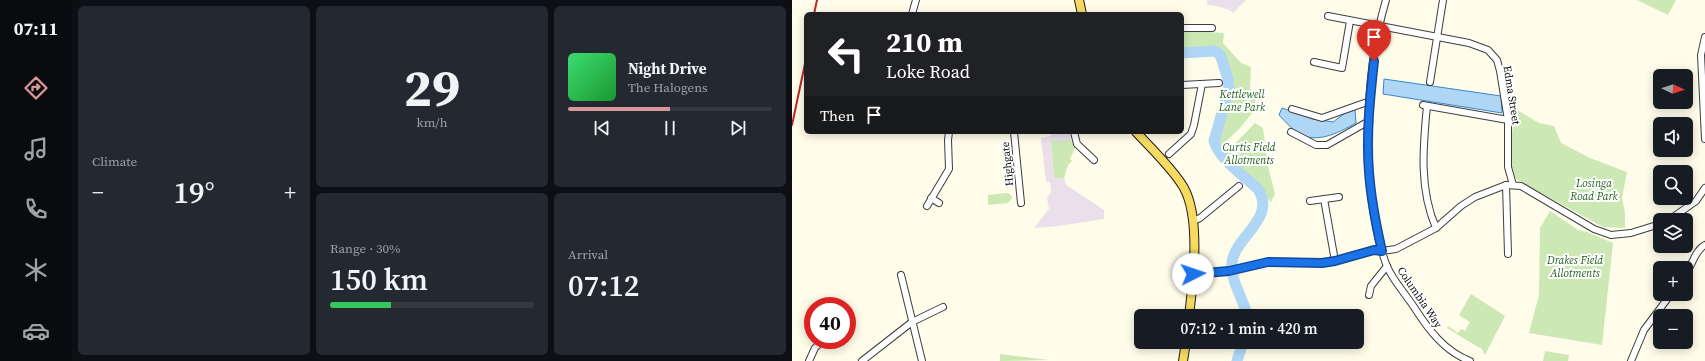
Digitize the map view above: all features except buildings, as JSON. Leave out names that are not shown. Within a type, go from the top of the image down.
[{"type":"main road","points":[[1079,0],[1082,12]]},
{"type":"main road","points":[[1138,134],[1175,176],[1187,195],[1193,221],[1193,274],[1190,309]]},
{"type":"main road","points":[[1183,361],[1185,349]]},
{"type":"street","points":[[913,12],[916,0]]},
{"type":"street","name":"Columbia Way","points":[[1386,0],[1378,26],[1369,121],[1369,177],[1372,203],[1382,251],[1387,266],[1432,333],[1440,342],[1470,361]]},
{"type":"street","points":[[1430,82],[1443,0]]},
{"type":"street","name":"Edma Street","points":[[1328,16],[1469,43],[1488,50],[1497,60],[1500,70],[1508,120],[1508,167],[1513,185]]},
{"type":"street","points":[[1314,62],[1342,68],[1350,21]]},
{"type":"street","points":[[1184,28],[1212,28]]},
{"type":"street","points":[[1705,38],[1700,55],[1705,139]]},
{"type":"street","points":[[1184,85],[1219,83]]},
{"type":"street","points":[[1169,154],[1191,134],[1202,84]]},
{"type":"street","points":[[1292,108],[1322,118],[1370,101]]},
{"type":"street","points":[[1436,228],[1427,201],[1424,177],[1423,148],[1425,105],[1508,120]]},
{"type":"street","points":[[1291,132],[1307,141],[1322,145],[1330,143],[1369,121]]},
{"type":"street","points":[[927,206],[949,169],[949,134]]},
{"type":"street","name":"Highgate","points":[[1014,134],[1021,203]]},
{"type":"street","points":[[1074,134],[1077,144],[1094,160]]},
{"type":"street","points":[[1506,185],[1508,254]]},
{"type":"street","points":[[1193,274],[1229,271],[1268,262],[1322,263],[1335,261],[1374,250],[1382,251],[1396,249],[1436,228],[1461,206],[1475,197],[1506,185],[1527,188],[1602,232],[1611,235],[1631,233],[1653,226]]},
{"type":"street","points":[[1193,221],[1206,213],[1239,186]]},
{"type":"street","points":[[1679,213],[1696,201],[1705,188]]},
{"type":"street","name":"Highgate","points":[[1013,196],[1020,194]]},
{"type":"street","points":[[1310,201],[1338,197]]},
{"type":"street","points":[[931,198],[939,203]]},
{"type":"street","points":[[1324,199],[1335,261]]},
{"type":"street","points":[[1693,262],[1703,246]]},
{"type":"street","points":[[1369,295],[1371,286],[1387,266]]},
{"type":"street","points":[[900,275],[922,361]]},
{"type":"street","points":[[1631,361],[1644,330],[1665,301]]},
{"type":"street","points":[[862,361],[912,322],[944,307]]},
{"type":"street","points":[[809,361],[815,349]]},
{"type":"shaded area","points":[[1207,0],[1246,0],[1233,13],[1230,10],[1217,6],[1207,5]]},
{"type":"shaded area","points":[[1051,134],[1070,134],[1071,140],[1051,142],[1054,178],[1064,178],[1066,185],[1104,210],[1104,219],[1034,228],[1049,209],[1047,198],[1051,192],[1050,182],[1046,182],[1041,138],[1051,136]]},
{"type":"green space","points":[[1637,0],[1676,0],[1668,15]]},
{"type":"green space","name":"Kettlewell Lane Park","points":[[1184,30],[1224,33],[1223,43],[1241,63],[1251,67],[1250,89],[1257,92],[1253,112],[1240,128],[1220,147],[1215,141],[1229,103],[1229,75],[1224,57],[1218,50],[1203,47],[1184,50]]},
{"type":"green space","name":"Losinga Road Park","points":[[1514,108],[1539,123],[1554,126],[1561,143],[1590,158],[1627,172],[1622,198],[1625,213],[1625,228],[1603,227],[1516,179],[1510,164]]},
{"type":"green space","name":"Curtis Field Allotments","points":[[1255,123],[1263,128],[1268,166],[1275,194],[1271,202],[1226,153]]},
{"type":"green space","points":[[1071,140],[1075,148],[1070,159],[1072,161],[1068,165],[1064,178],[1054,178],[1051,141]]},
{"type":"green space","points":[[1007,193],[1011,195],[1012,198],[1008,203],[988,205],[988,195]]},
{"type":"green space","name":"Drakes Field Allotments","points":[[1550,211],[1578,230],[1587,232],[1613,243],[1602,345],[1529,333],[1539,295],[1540,228]]},
{"type":"green space","points":[[1471,294],[1505,316],[1485,355],[1481,348],[1447,328],[1448,326],[1458,333],[1461,329],[1465,331],[1470,322],[1459,315]]},
{"type":"green space","points":[[1545,351],[1569,355],[1568,361],[1543,361]]},
{"type":"green space","points":[[1000,354],[1049,360],[1000,361]]},
{"type":"water","points":[[1384,79],[1501,96],[1502,113],[1383,94]]},
{"type":"water","points":[[1282,108],[1313,119],[1333,122],[1345,113],[1355,110],[1356,123],[1334,134],[1318,138],[1310,137],[1295,131],[1279,115]]},
{"type":"waterway","points":[[1184,53],[1214,51],[1221,57],[1228,79],[1229,88],[1214,141],[1226,161],[1258,189],[1262,200],[1262,210],[1259,219],[1234,254],[1232,263],[1233,276],[1245,309]]},
{"type":"waterway","points":[[1237,361],[1241,349]]},
{"type":"railway","points":[[814,12],[817,0]]},
{"type":"railway","points":[[792,125],[804,68]]},
{"type":"route","points":[[1193,274],[1229,271],[1268,262],[1322,263],[1344,260],[1374,250],[1382,251],[1372,203],[1368,171],[1369,109],[1374,61]]}]
